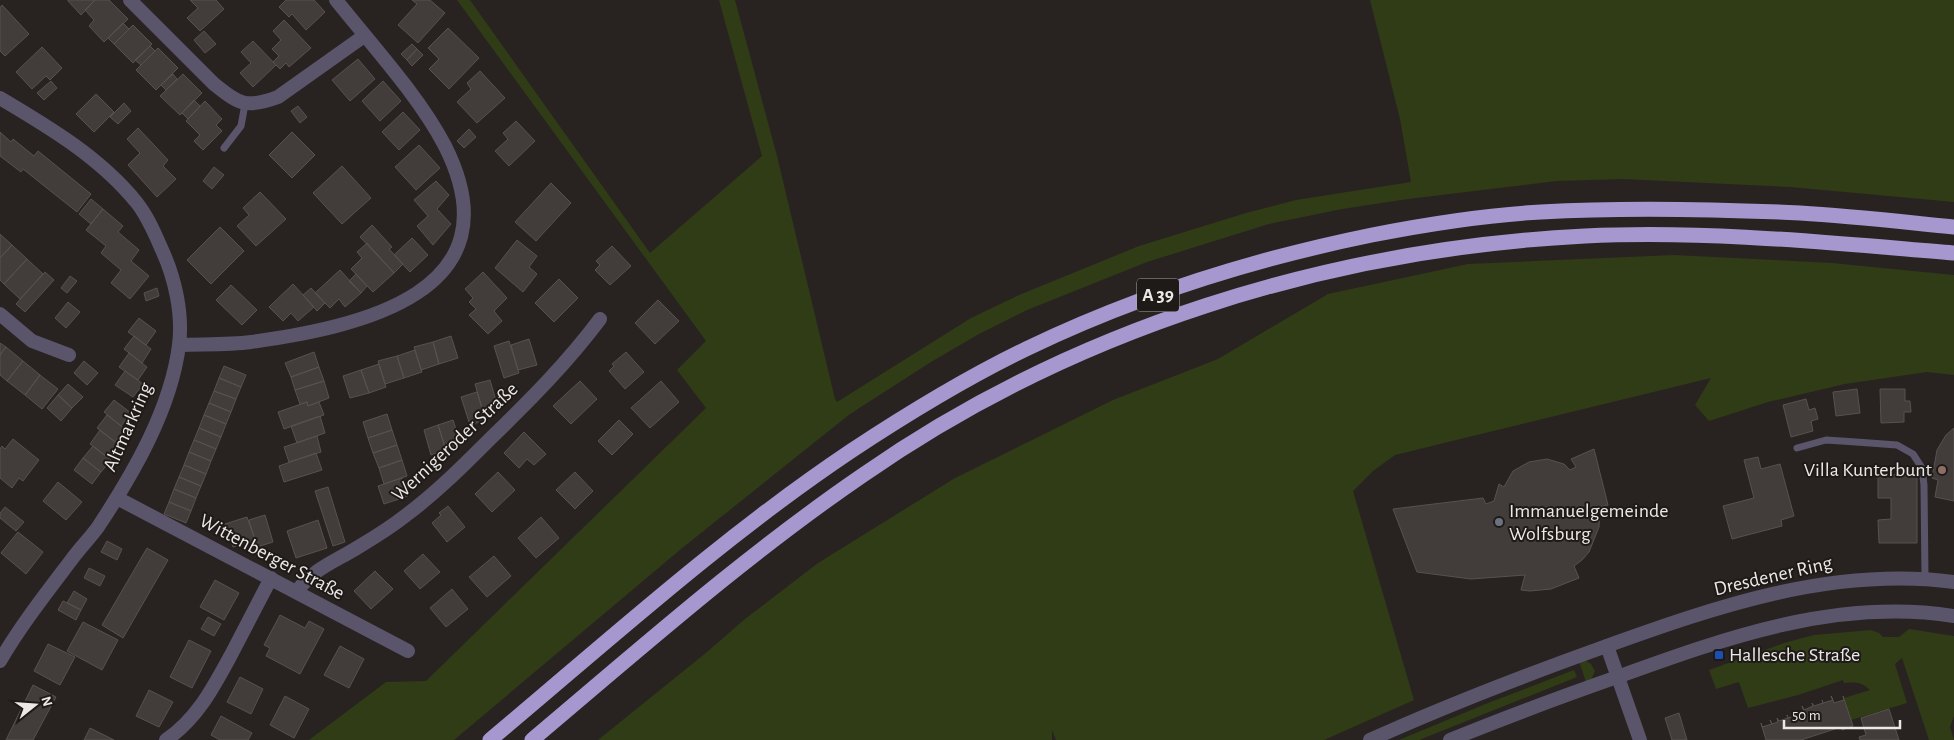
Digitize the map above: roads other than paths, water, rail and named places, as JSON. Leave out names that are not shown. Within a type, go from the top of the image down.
[{"type":"highway","name":"A 39","points":[[490,740],[741,531],[850,452],[937,397],[1026,349],[1112,312],[1200,280],[1312,247],[1424,225],[1537,212],[1651,208],[1792,213],[1954,226]]},
{"type":"highway","name":"A 39","points":[[532,740],[758,550],[865,473],[950,420],[1037,374],[1123,336],[1211,304],[1277,284],[1377,260],[1477,244],[1544,239],[1650,235],[1745,237],[1954,254]]},
{"type":"street","points":[[130,0],[214,84],[229,96],[245,104],[262,103],[278,96],[364,36]]},
{"type":"street","points":[[179,345],[250,342],[315,330],[367,316],[398,304],[421,291],[441,274],[454,257],[461,234],[463,212],[460,190],[445,146],[428,117],[336,0]]},
{"type":"street","name":"Altmarkring","points":[[0,98],[48,126],[75,146],[115,179],[138,204],[154,231],[172,275],[179,319],[179,345],[170,385],[158,419],[142,452],[117,498],[96,529],[17,632],[0,661]]},
{"type":"street","points":[[0,314],[32,341],[69,355]]},
{"type":"street","name":"Wernigeroder Straße","points":[[296,592],[320,568],[361,546],[405,516],[452,477],[574,354],[600,319]]},
{"type":"street","name":"Wittenberger Straße","points":[[117,498],[408,651]]},
{"type":"street","points":[[166,740],[178,732],[193,717],[208,697],[271,578]]},
{"type":"street","name":"Dresdener Ring","points":[[1370,740],[1504,684],[1607,646],[1734,603],[1779,591],[1848,580],[1925,578],[1954,582]]},
{"type":"street","points":[[1450,740],[1539,704],[1743,634],[1809,618],[1880,611],[1932,612],[1954,616]]},
{"type":"street","points":[[1607,646],[1640,740]]},
{"type":"lane","points":[[224,148],[241,126],[245,104]]},
{"type":"lane","points":[[1797,448],[1826,440],[1846,441],[1897,445],[1913,454],[1922,468],[1924,485],[1925,578]]},
{"type":"place","name":"Villa Kunterbunt","points":[[1942,470]]},
{"type":"place","name":"Immanuelgemeinde Wolfsburg","points":[[1499,522]]},
{"type":"place","name":"Hallesche Straße","points":[[1719,655]]}]
